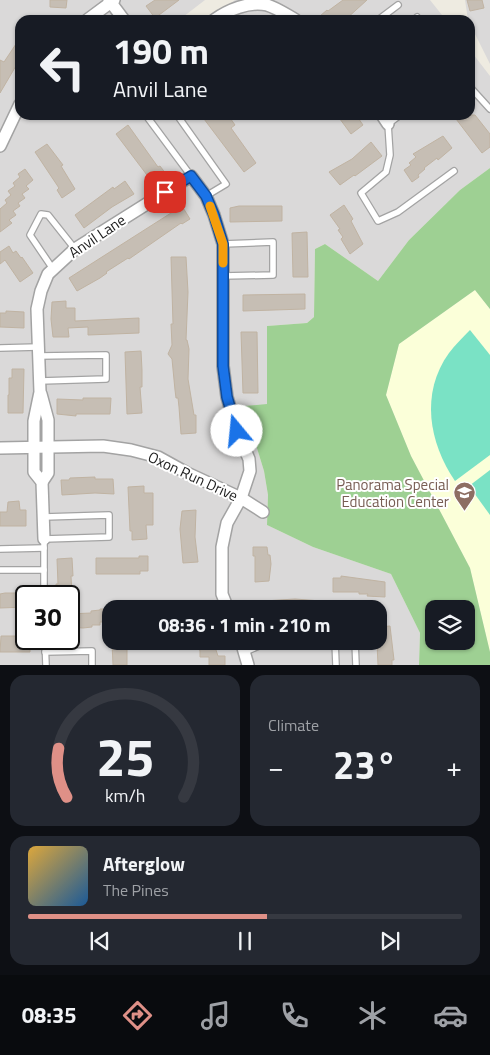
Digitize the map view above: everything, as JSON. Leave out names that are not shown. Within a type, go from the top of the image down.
[{"type":"street","points":[[93,15],[111,1],[121,15]]},
{"type":"street","points":[[222,15],[230,10],[252,5],[272,7],[287,15]]},
{"type":"street","points":[[0,146],[15,114]]},
{"type":"street","points":[[191,176],[206,196],[223,244],[223,366],[227,397],[237,431],[249,460],[250,471],[241,498],[227,523],[222,547],[222,594],[224,600]]},
{"type":"street","name":"Anvil Lane","points":[[42,482],[34,472],[34,421],[40,386],[37,309],[41,290],[48,274],[75,249],[191,176]]},
{"type":"street","points":[[40,386],[48,420],[48,473],[42,482],[44,543]]},
{"type":"street","name":"Oxon Run Drive","points":[[0,448],[103,446],[131,450],[158,457],[187,473],[241,498],[264,512]]},
{"type":"street","points":[[244,650],[248,665]]},
{"type":"lane","points":[[385,15],[398,5]]},
{"type":"lane","points":[[475,93],[490,110]]},
{"type":"lane","points":[[149,120],[191,176]]},
{"type":"lane","points":[[181,120],[226,184],[206,196]]},
{"type":"lane","points":[[385,120],[390,155],[386,172],[361,193],[378,221],[398,212],[454,171]]},
{"type":"lane","points":[[53,269],[30,235],[41,214],[48,215],[75,249]]},
{"type":"lane","points":[[223,244],[274,242],[273,276],[224,276]]},
{"type":"lane","points":[[0,348],[106,355],[106,379],[40,386]]},
{"type":"lane","points":[[0,550],[44,543],[109,537],[109,515],[44,517]]},
{"type":"lane","points":[[44,543],[44,585]]},
{"type":"lane","points":[[0,570],[44,570]]},
{"type":"lane","points":[[335,650],[336,665]]},
{"type":"lane","points":[[355,650],[356,665]]},
{"type":"lane","points":[[46,665],[46,652],[92,651],[92,665]]},
{"type":"shaded area","points":[[0,0],[205,0],[186,15],[15,15],[15,120],[475,120],[475,56],[490,76],[490,168],[460,190],[409,240],[378,281],[325,244],[315,249],[314,317],[307,323],[267,326],[267,405],[244,406],[264,471],[268,495],[267,525],[313,547],[391,574],[420,633],[419,665],[0,665]]},
{"type":"shaded area","points":[[235,0],[430,0],[442,15],[215,15]]},
{"type":"shaded area","points":[[465,0],[490,0],[490,64],[475,34],[475,15],[467,15]]},
{"type":"shaded area","name":"Panorama Special Education Center","points":[[475,290],[490,309],[490,652],[470,568],[411,456],[386,395],[399,344]]},
{"type":"green space","points":[[490,168],[490,309],[475,290],[399,344],[386,395],[411,456],[470,568],[490,652],[490,665],[419,665],[420,633],[391,574],[313,547],[267,525],[268,495],[264,471],[244,406],[267,404],[267,326],[307,323],[314,317],[315,249],[325,244],[378,281],[409,240],[460,190]]},
{"type":"green space","points":[[470,330],[490,355],[490,455],[455,481],[439,451],[431,418],[431,401],[440,368],[451,350]]},
{"type":"green space","points":[[490,470],[490,515],[469,486]]},
{"type":"building","points":[[50,0],[67,0],[66,8],[50,7]]},
{"type":"building","points":[[155,0],[179,0],[159,15],[153,15],[146,6]]},
{"type":"building","points":[[343,0],[367,0],[350,15],[321,15]]},
{"type":"building","points":[[467,0],[482,0],[484,8],[470,11]]},
{"type":"building","points":[[15,46],[15,68],[0,93],[0,60],[4,62]]},
{"type":"building","points":[[475,115],[490,134],[490,147],[482,153],[457,120],[475,120]]},
{"type":"building","points":[[205,120],[232,120],[235,125],[231,128],[256,163],[244,172]]},
{"type":"building","points":[[341,120],[360,120],[363,125],[351,134]]},
{"type":"building","points":[[128,125],[158,167],[160,166],[166,174],[153,183],[116,134]]},
{"type":"building","points":[[443,136],[452,148],[438,160],[437,158],[424,168],[418,175],[419,177],[412,182],[404,170],[411,165],[409,163],[416,157],[413,154]]},
{"type":"building","points":[[371,142],[382,156],[340,185],[329,172],[352,159]]},
{"type":"building","points":[[47,144],[63,165],[61,166],[75,189],[62,198],[57,190],[59,188],[35,152]]},
{"type":"building","points":[[25,169],[33,180],[26,186],[29,189],[22,194],[25,198],[18,203],[20,206],[13,211],[16,215],[9,220],[12,223],[0,232],[0,209],[7,203],[5,200],[11,195],[8,191],[15,186],[13,183],[20,177],[18,174]]},
{"type":"building","points":[[125,181],[134,194],[112,207],[84,228],[75,215],[113,187],[114,189]]},
{"type":"building","points":[[344,205],[353,219],[351,221],[363,244],[350,254],[341,239],[343,237],[338,230],[340,229],[330,215]]},
{"type":"building","points":[[182,206],[190,219],[77,291],[69,278]]},
{"type":"building","points":[[239,206],[282,206],[282,221],[230,222],[230,208]]},
{"type":"building","points":[[307,232],[308,277],[293,277],[292,233]]},
{"type":"building","points":[[9,246],[13,253],[16,251],[22,257],[33,273],[20,282],[5,260],[0,264],[0,252]]},
{"type":"building","points":[[171,257],[186,257],[188,379],[194,415],[196,415],[196,433],[181,434],[172,359],[168,354],[172,345],[171,324],[173,324]]},
{"type":"building","points":[[305,294],[305,309],[243,311],[243,295]]},
{"type":"building","points":[[66,301],[66,308],[75,308],[75,321],[139,318],[139,333],[88,335],[88,327],[68,328],[69,337],[53,337],[52,302]]},
{"type":"building","points":[[6,311],[24,312],[24,328],[0,327],[0,313],[6,313]]},
{"type":"building","points":[[241,332],[257,332],[258,393],[243,393]]},
{"type":"building","points":[[141,351],[142,387],[140,387],[142,413],[127,414],[125,352]]},
{"type":"building","points":[[12,369],[24,369],[23,413],[8,413],[9,378],[12,378]]},
{"type":"building","points":[[83,398],[111,398],[110,414],[76,414],[76,416],[57,414],[57,399],[83,400]]},
{"type":"building","points":[[95,477],[95,479],[113,479],[114,494],[62,495],[61,480]]},
{"type":"building","points":[[144,486],[144,493],[153,493],[153,525],[146,525],[147,539],[132,540],[128,487]]},
{"type":"building","points":[[19,501],[20,510],[26,510],[26,526],[0,526],[0,512],[7,512],[8,502]]},
{"type":"building","points":[[196,510],[195,537],[198,562],[183,563],[180,529],[182,511]]},
{"type":"building","points":[[253,547],[267,547],[271,564],[269,581],[255,582]]},
{"type":"building","points":[[139,556],[148,556],[148,571],[140,571],[140,574],[96,574],[96,558],[139,558]]},
{"type":"building","points":[[72,558],[72,585],[56,585],[58,584],[57,559]]},
{"type":"building","points":[[341,576],[385,582],[385,597],[367,596],[368,594],[359,594],[359,592],[333,592],[333,578],[341,578]]},
{"type":"building","points":[[15,593],[15,607],[0,608],[0,594]]},
{"type":"building","points":[[102,609],[102,622],[100,622],[100,625],[80,628],[80,614]]},
{"type":"building","points":[[387,626],[390,626],[394,660],[392,660],[392,665],[378,665],[377,650],[387,650]]},
{"type":"building","points":[[1,636],[15,636],[15,650],[30,650],[30,652],[0,652]]},
{"type":"building","points":[[112,650],[127,650],[127,665],[113,665]]},
{"type":"building","points":[[216,650],[218,656],[225,656],[225,665],[209,665],[209,657],[200,657],[200,651]]},
{"type":"slow traffic","points":[[210,206],[223,244],[223,263]]},
{"type":"place","name":"Panorama Special Education Center","points":[[465,512]]},
{"type":"route","points":[[165,192],[191,176],[206,196],[223,244],[223,366],[227,397],[237,431]]}]
